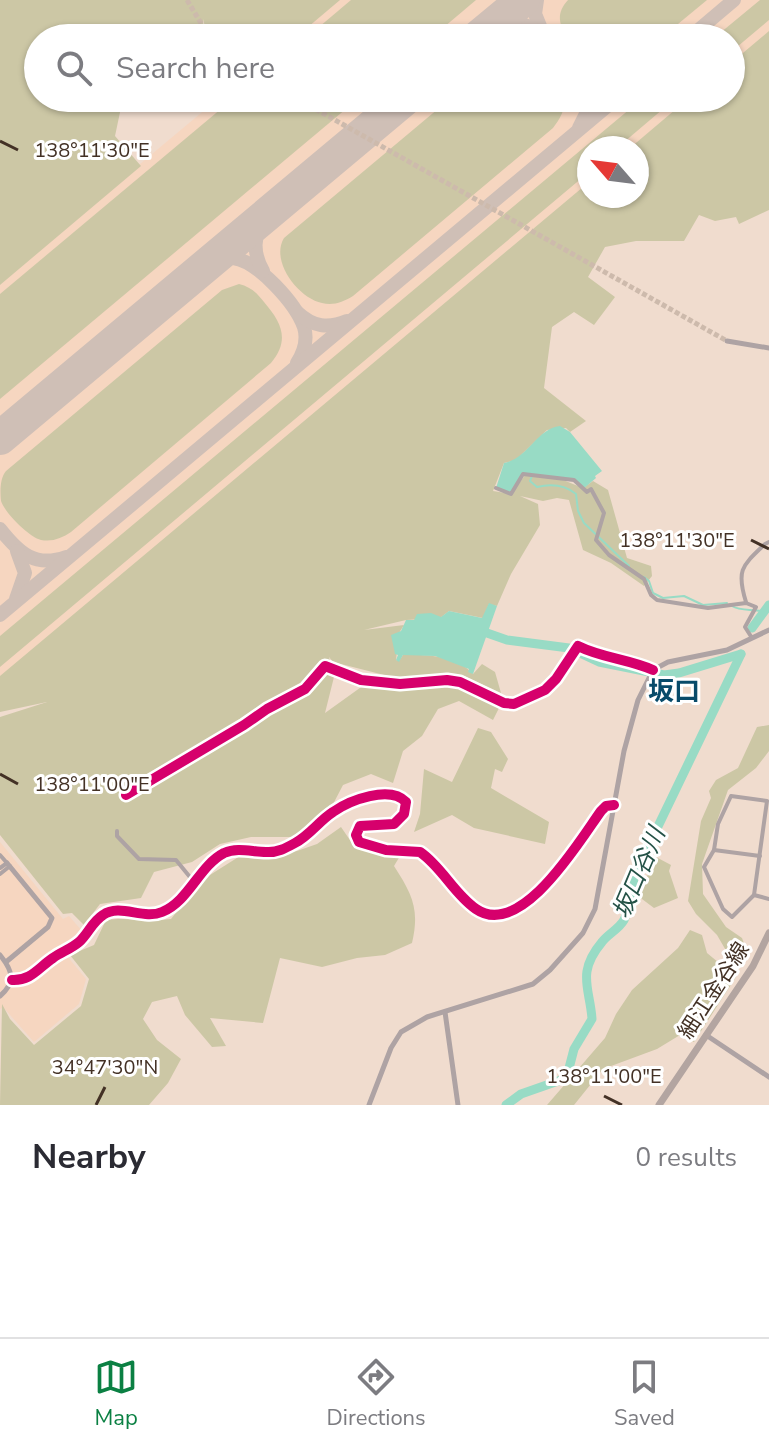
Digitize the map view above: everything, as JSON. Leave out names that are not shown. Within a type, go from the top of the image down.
[{"type":"main road","name":"細江金谷線","points":[[659,1105],[753,966],[769,933]]},
{"type":"street","points":[[727,341],[769,348]]},
{"type":"street","points":[[496,488],[511,494],[523,474],[574,480],[587,492],[591,489],[604,513],[596,540],[609,555],[644,579],[651,595],[657,600],[677,601],[701,608],[746,603]]},
{"type":"street","points":[[752,638],[745,627],[755,610],[746,603],[739,580],[743,567],[769,542]]},
{"type":"street","points":[[369,1105],[391,1048],[401,1032],[427,1017],[533,984],[583,933],[595,909],[624,751],[644,684],[652,670],[668,662],[727,650],[769,630]]},
{"type":"street","points":[[126,795],[305,689],[325,666],[361,680],[382,683],[460,682],[504,703],[514,704],[545,690],[578,646],[597,656],[640,664],[652,670]]},
{"type":"street","points":[[12,980],[27,979],[52,958],[77,944],[107,912],[159,913],[171,907],[225,853],[241,850],[279,851],[306,836],[341,807],[377,795],[394,794],[404,799],[407,805],[400,820],[387,826],[360,826],[356,835],[359,842],[378,849],[420,852],[474,908],[489,915],[500,915],[517,908],[555,875],[601,811],[606,806],[614,805]]},
{"type":"street","points":[[731,796],[767,801],[760,856],[754,895],[735,916],[727,915],[704,867],[714,850],[718,824],[731,796]]},
{"type":"street","points":[[117,831],[117,836],[139,859],[176,860],[194,882]]},
{"type":"street","points":[[714,850],[760,856]]},
{"type":"street","points":[[0,855],[52,918],[48,927],[6,962]]},
{"type":"street","points":[[0,871],[8,864]]},
{"type":"street","points":[[754,895],[769,899]]},
{"type":"street","points":[[0,955],[12,973],[12,980],[0,996]]},
{"type":"street","points":[[445,1012],[458,1105]]},
{"type":"street","points":[[706,1035],[769,1077]]},
{"type":"shaded area","points":[[0,0],[340,0],[312,24],[204,24],[203,19],[203,24],[24,24],[24,112],[120,112],[115,136],[141,166],[0,285]]},
{"type":"shaded area","points":[[337,0],[769,0],[769,51],[745,71],[745,24],[308,24]]},
{"type":"shaded area","points":[[351,0],[476,0],[448,24],[323,24]]},
{"type":"shaded area","points":[[568,0],[707,0],[678,24],[562,24],[562,10]]},
{"type":"shaded area","points":[[760,0],[769,0],[769,20],[745,40],[745,24],[731,24]]},
{"type":"shaded area","points":[[769,31],[769,210],[739,224],[736,217],[715,221],[699,215],[684,241],[636,241],[605,247],[588,277],[615,297],[594,325],[574,312],[552,327],[544,388],[586,421],[570,432],[566,428],[547,430],[516,460],[504,463],[493,491],[511,494],[526,474],[553,476],[583,488],[593,481],[608,490],[627,558],[651,566],[652,576],[644,586],[611,563],[583,550],[569,500],[557,498],[543,501],[520,496],[538,504],[540,525],[511,574],[497,606],[489,604],[483,618],[449,611],[440,618],[406,620],[364,630],[404,625],[399,633],[396,660],[399,661],[403,655],[441,657],[459,663],[473,674],[482,664],[495,672],[501,693],[462,675],[396,678],[333,662],[329,657],[334,677],[325,713],[364,685],[388,690],[417,690],[449,683],[500,706],[493,720],[459,701],[438,709],[422,736],[403,751],[393,783],[371,774],[343,785],[330,810],[298,837],[251,837],[220,844],[192,862],[154,872],[141,898],[100,904],[84,925],[72,913],[63,914],[0,835],[0,717],[47,702],[0,712],[0,676],[577,192],[577,208],[649,208],[649,136],[644,136],[672,112],[745,112],[745,51]]},
{"type":"shaded area","points":[[202,112],[691,112],[649,140],[649,136],[577,136],[577,206],[0,691],[0,281]]},
{"type":"shaded area","points":[[217,112],[342,112],[0,399],[0,294]]},
{"type":"shaded area","points":[[434,112],[562,112],[553,128],[342,302],[330,304],[313,300],[296,286],[281,257],[284,238]]},
{"type":"shaded area","points":[[626,112],[659,112],[631,136],[598,136]]},
{"type":"shaded area","points":[[577,153],[577,182],[0,667],[0,636]]},
{"type":"shaded area","points":[[239,284],[259,296],[279,324],[282,339],[271,363],[71,532],[57,539],[41,540],[24,530],[1,501],[6,471],[222,290]]},
{"type":"shaded area","points":[[769,725],[769,751],[756,768],[728,790],[702,864],[703,894],[726,927],[742,938],[746,949],[728,954],[717,935],[688,901],[701,821],[711,798],[709,791],[716,780],[738,768],[757,727]]},
{"type":"shaded area","points":[[478,728],[491,732],[508,759],[502,772],[495,769],[491,788],[549,822],[545,844],[474,828],[452,815],[414,832],[420,814],[424,769],[452,782]]},
{"type":"shaded area","points":[[341,827],[354,846],[400,856],[394,866],[406,885],[415,911],[412,943],[385,955],[322,967],[280,958],[263,1023],[210,1018],[226,1046],[212,1047],[185,1015],[177,996],[152,1002],[143,1019],[157,1040],[181,1059],[168,1083],[149,1105],[0,1105],[2,1004],[10,1019],[34,1045],[81,1006],[89,979],[70,955],[94,945],[106,920],[171,919],[202,880],[240,856],[263,857],[297,851],[317,844]]},
{"type":"shaded area","points":[[0,842],[63,919],[69,916],[82,931],[62,950],[86,979],[79,1004],[34,1042],[3,1007],[0,1009]]},
{"type":"shaded area","points":[[656,857],[671,865],[669,871],[678,898],[654,908],[638,896]]},
{"type":"shaded area","points":[[690,930],[702,935],[707,953],[736,977],[694,1042],[680,1035],[657,1049],[603,1069],[574,1105],[547,1105],[605,1038],[632,990],[678,948]]},
{"type":"water","points":[[560,426],[570,432],[602,471],[596,478],[583,489],[574,480],[523,474],[511,494],[496,488],[504,463],[520,456],[544,432]]},
{"type":"water","points":[[489,603],[497,606],[473,674],[468,672],[469,669],[435,656],[403,655],[399,662],[396,660],[398,655],[395,654],[391,635],[401,631],[406,620],[414,620],[417,614],[431,613],[441,617],[449,611],[482,618]]},
{"type":"waterway","points":[[532,476],[530,481],[537,487],[557,486],[576,494],[578,511],[584,523],[629,566]]},
{"type":"waterway","points":[[644,577],[653,593],[663,598],[684,596],[703,605],[727,603]]},
{"type":"waterway","points":[[732,606],[761,611],[769,603]]},
{"type":"waterway","name":"坂口谷川","points":[[752,628],[769,605]]},
{"type":"waterway","points":[[487,633],[507,640],[569,648],[599,662],[664,675],[741,654]]},
{"type":"waterway","name":"坂口谷川","points":[[506,1105],[521,1094],[561,1080],[568,1072],[574,1049],[592,1019],[586,980],[589,963],[602,942],[624,920],[636,872],[741,654]]},
{"type":"taxiway","points":[[537,0],[535,14],[539,24]]},
{"type":"taxiway","points":[[706,24],[734,0]]},
{"type":"taxiway","points":[[504,24],[522,24]]},
{"type":"taxiway","points":[[579,128],[586,112]]},
{"type":"taxiway","points":[[0,615],[600,112]]},
{"type":"taxiway","points":[[263,271],[256,240],[260,226],[269,213]]},
{"type":"taxiway","points":[[204,267],[221,259],[233,258],[254,267],[275,285],[304,327],[305,346],[297,363]]},
{"type":"taxiway","points":[[297,312],[321,325],[347,321]]},
{"type":"taxiway","points":[[0,529],[28,556],[45,561],[66,557]]},
{"type":"taxiway","points":[[16,599],[25,573],[17,551]]},
{"type":"runway","points":[[494,24],[523,0]]},
{"type":"runway","points":[[0,438],[389,112]]},
{"type":"tunnel","points":[[187,0],[202,24]]},
{"type":"tunnel","points":[[321,112],[727,341]]},
{"type":"cycle path","points":[[126,795],[305,689],[325,666],[361,680],[400,684],[447,680],[460,682],[504,703],[514,704],[545,690],[578,646],[653,670]]},
{"type":"cycle path","points":[[12,980],[29,976],[76,944],[103,915],[117,911],[162,912],[180,900],[208,866],[224,853],[234,850],[281,850],[300,840],[333,812],[359,799],[390,795],[406,802],[404,814],[394,824],[360,826],[356,835],[359,842],[386,850],[420,852],[468,903],[493,915],[512,911],[530,899],[564,863],[601,811],[606,806],[614,805]]},
{"type":"district","name":"坂口","points":[[674,691]]}]
